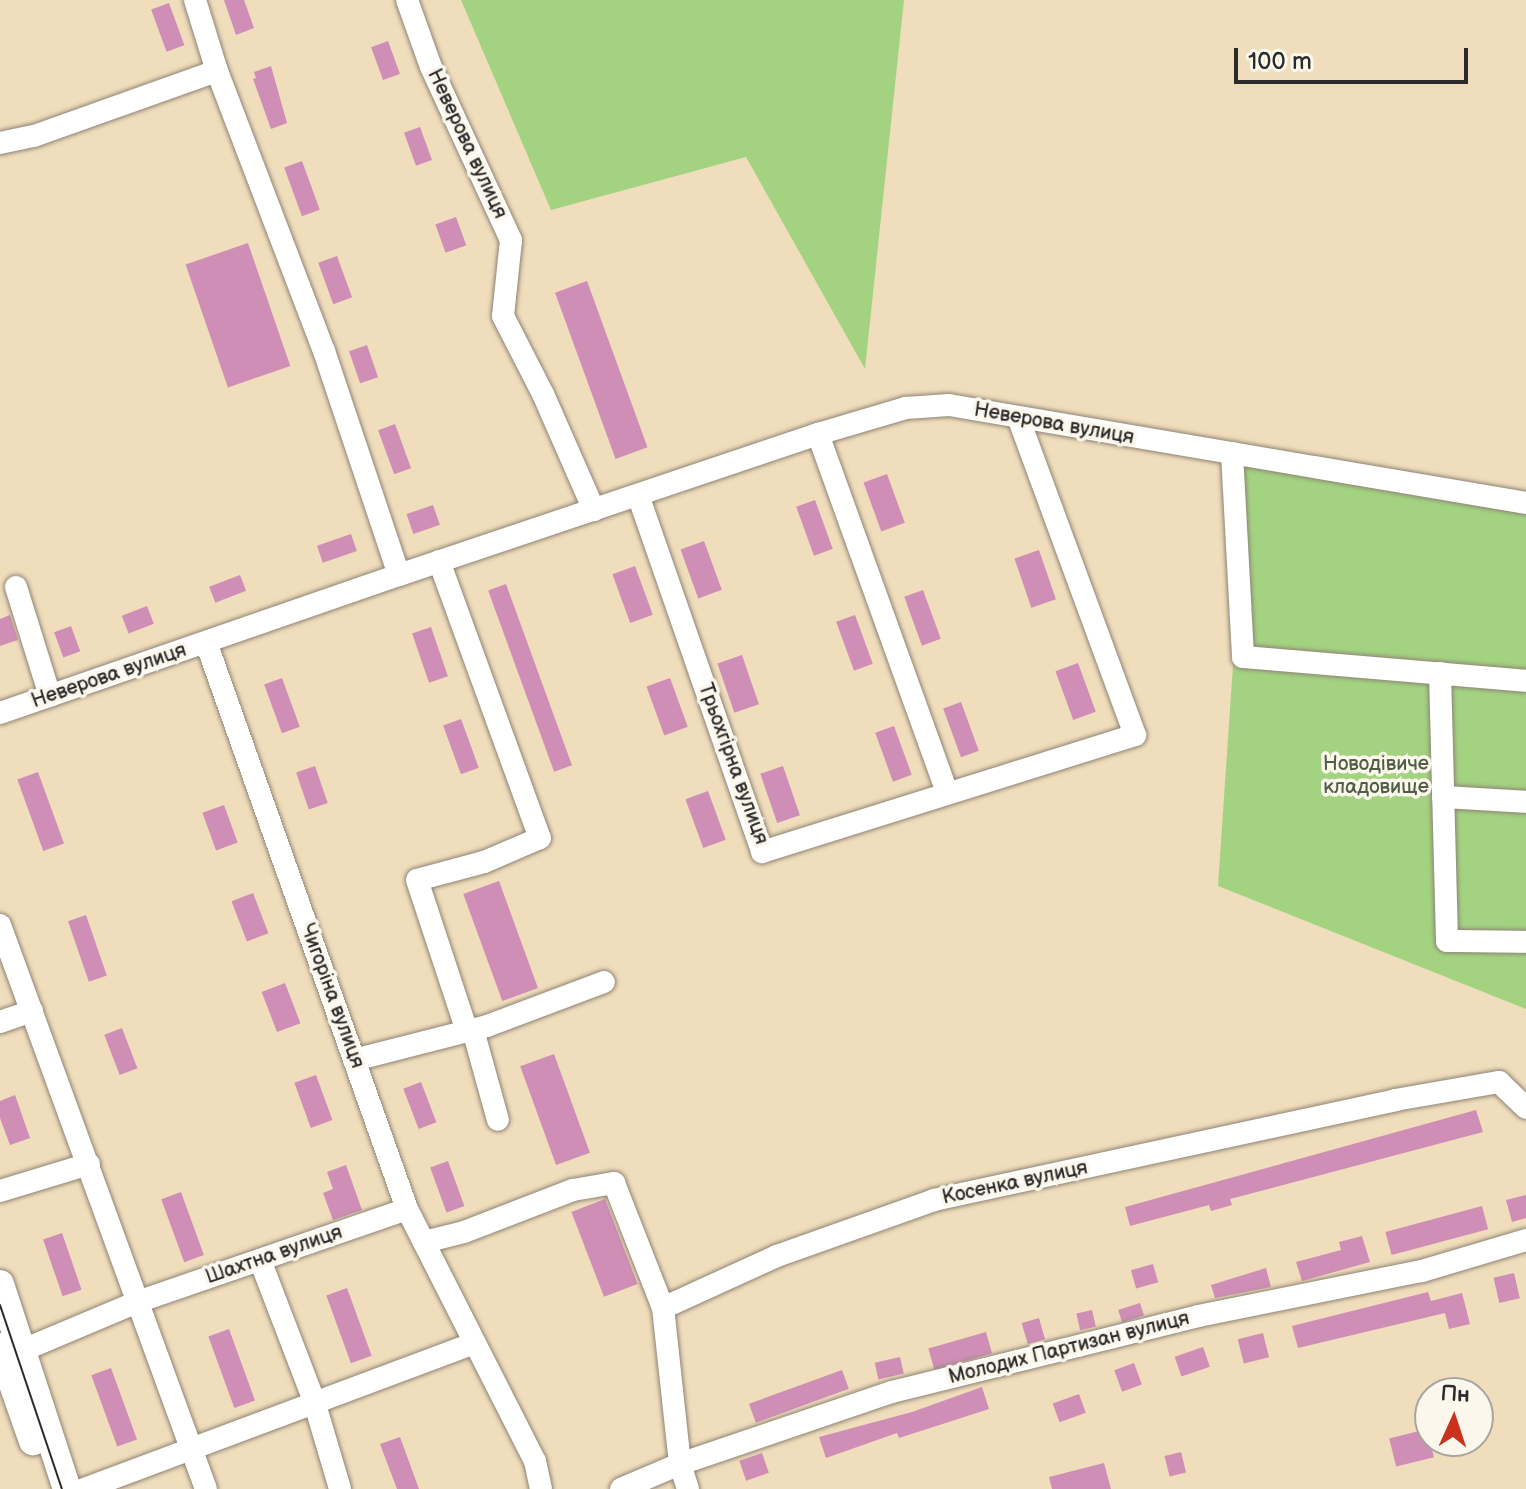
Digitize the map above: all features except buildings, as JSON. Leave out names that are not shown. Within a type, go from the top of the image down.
[{"type":"main road","points":[[0,1284],[9,1351],[49,1489]]},
{"type":"main road","points":[[9,1351],[67,1489]]},
{"type":"street","points":[[195,0],[217,71],[324,351],[399,575]]},
{"type":"street","name":"Неверова вулиця","points":[[407,0],[431,67],[511,240],[503,316],[543,394],[594,510]]},
{"type":"street","points":[[0,143],[34,136],[217,71]]},
{"type":"street","name":"Неверова вулиця","points":[[0,713],[439,561],[818,434],[906,408],[949,405],[1526,503]]},
{"type":"street","name":"Трьохгірна вулиця","points":[[638,495],[762,852],[1135,735],[1019,419]]},
{"type":"street","points":[[818,434],[947,793]]},
{"type":"street","points":[[1232,453],[1243,657],[1526,681]]},
{"type":"street","points":[[439,561],[540,838],[484,862],[417,880],[498,1120]]},
{"type":"street","points":[[16,587],[50,696]]},
{"type":"street","name":"Чигоріна вулиця","points":[[206,642],[407,1209],[535,1461],[541,1489]]},
{"type":"street","points":[[1440,673],[1447,941],[1526,942]]},
{"type":"street","points":[[1443,797],[1526,802]]},
{"type":"street","points":[[0,925],[140,1301],[206,1489]]},
{"type":"street","points":[[354,1060],[470,1031],[604,982]]},
{"type":"street","points":[[0,1022],[32,1011]]},
{"type":"street","name":"Косенка вулиця","points":[[663,1308],[777,1256],[934,1200],[1395,1100],[1499,1082],[1526,1108]]},
{"type":"street","points":[[0,1191],[89,1164]]},
{"type":"street","points":[[424,1242],[464,1232],[573,1190],[614,1183],[663,1308],[680,1464],[688,1489]]},
{"type":"street","name":"Шахтна вулиця","points":[[9,1351],[140,1301],[407,1209]]},
{"type":"street","name":"Молодих Партизан вулиця","points":[[621,1489],[680,1464],[892,1392],[1198,1316],[1422,1271],[1526,1240]]},
{"type":"street","points":[[260,1260],[314,1401],[340,1489]]},
{"type":"street","points":[[84,1489],[475,1343]]},
{"type":"green space","points":[[461,0],[904,0],[865,369],[746,157],[551,210]]},
{"type":"green space","name":"Новодівиче кладовище","points":[[1240,462],[1526,510],[1526,1009],[1218,886],[1233,665]]},
{"type":"tram line","points":[[0,1305],[62,1489]]}]
